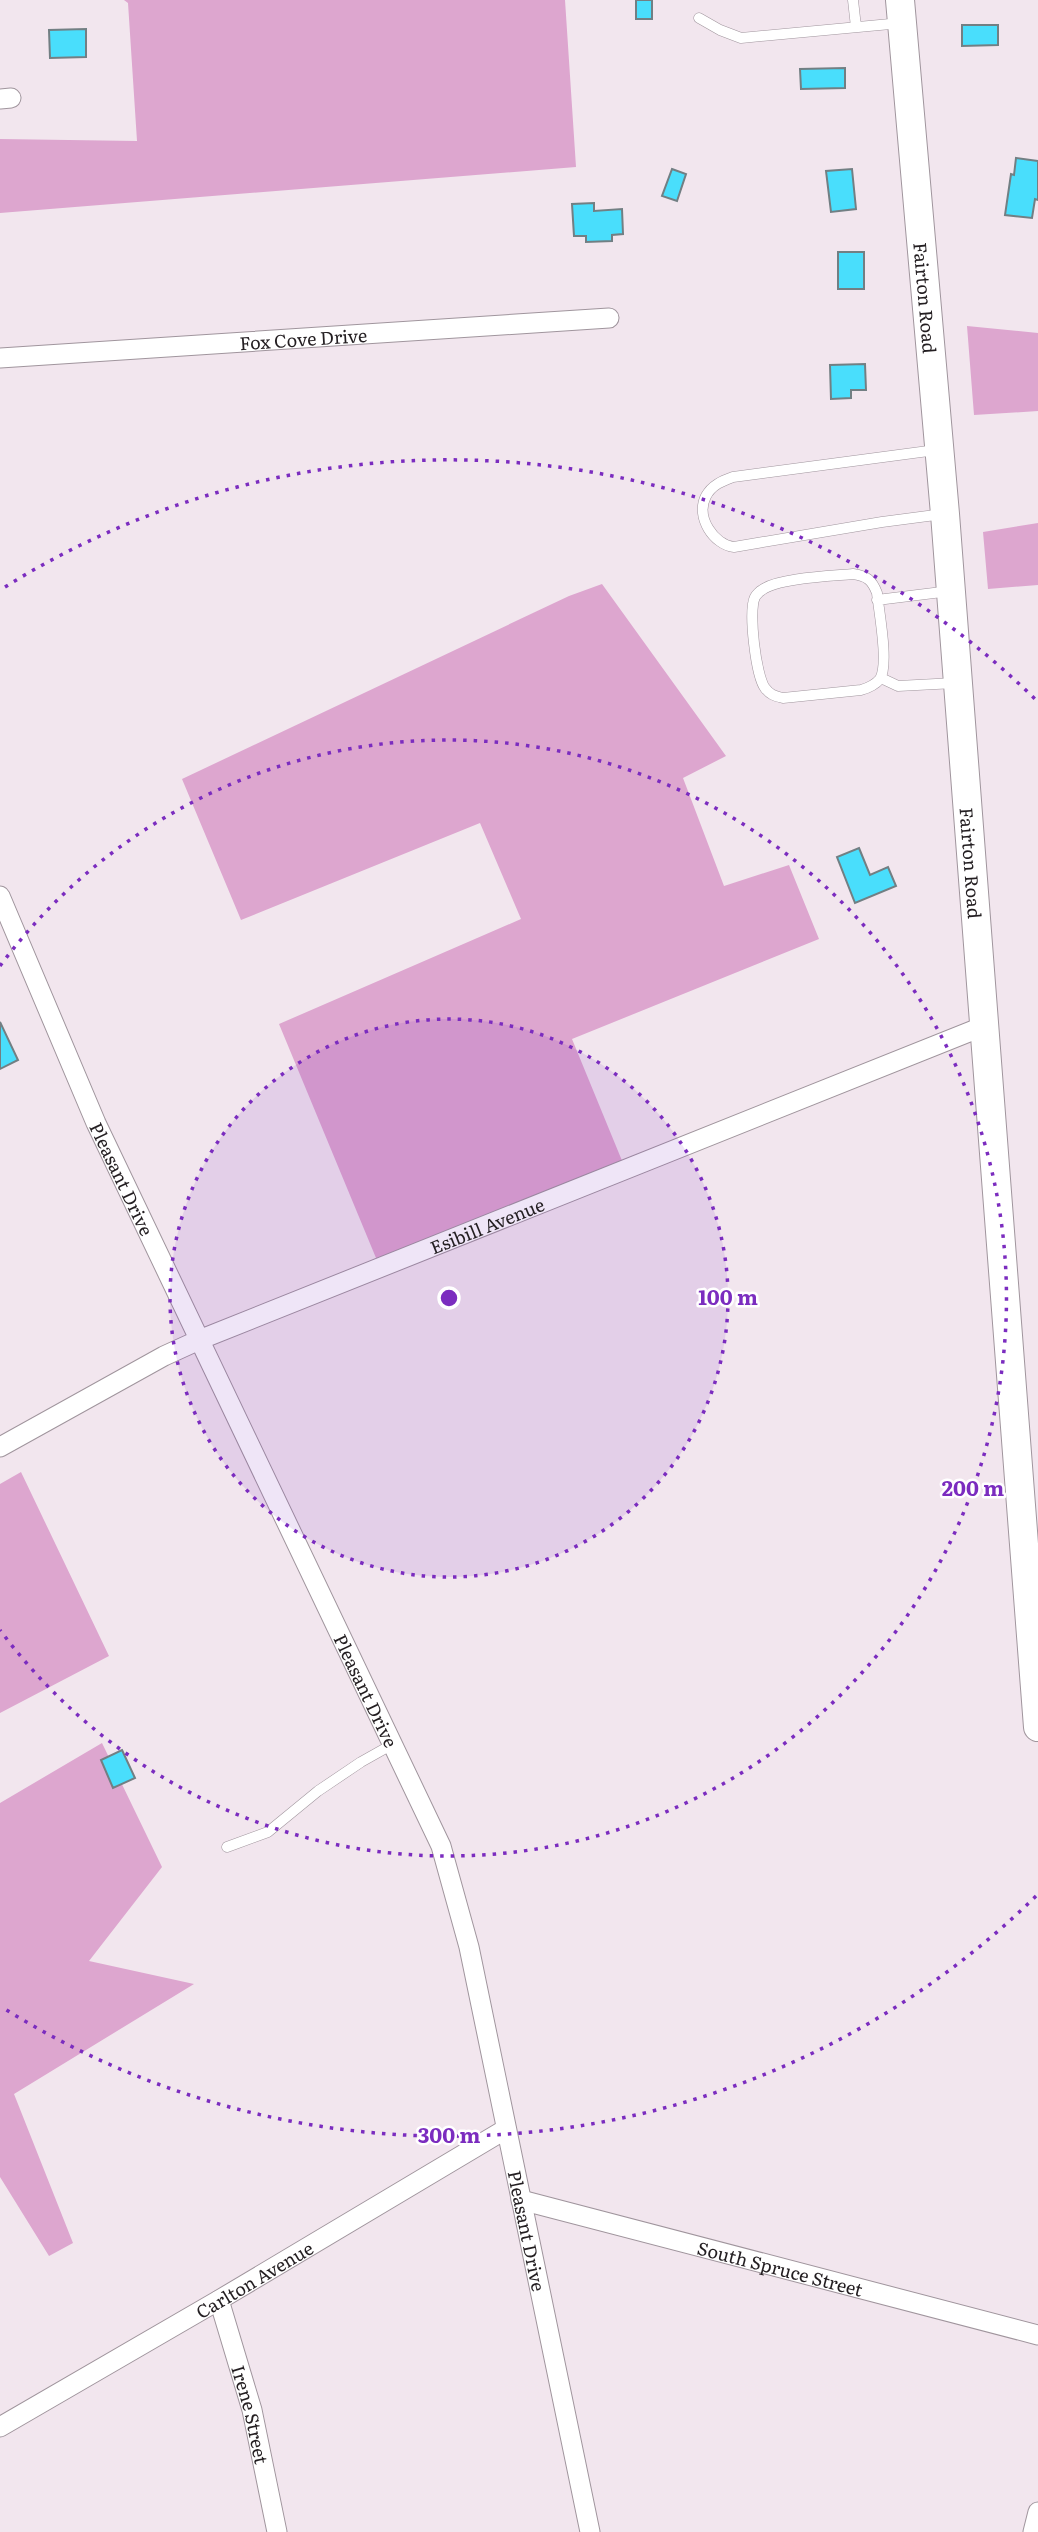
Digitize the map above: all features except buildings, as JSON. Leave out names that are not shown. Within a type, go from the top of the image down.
[{"type":"main road","name":"Fairton Road","points":[[901,11],[940,450],[1038,1727]]},
{"type":"street","name":"Fox Cove Drive","points":[[0,358],[609,318]]},
{"type":"street","name":"Pleasant Drive","points":[[0,896],[96,1123],[441,1846],[469,1947],[590,2532]]},
{"type":"street","name":"Esibill Avenue","points":[[0,1447],[164,1356],[199,1340],[984,1026]]},
{"type":"street","name":"Carlton Avenue","points":[[0,2427],[506,2129]]},
{"type":"street","name":"South Spruce Street","points":[[521,2200],[1038,2335]]},
{"type":"street","name":"Irene Street","points":[[219,2300],[252,2410],[277,2532]]},
{"type":"street","points":[[1033,2532],[1038,2512]]},
{"type":"lane","points":[[853,0],[856,27]]},
{"type":"lane","points":[[699,18],[741,38],[856,27],[901,11]]},
{"type":"lane","points":[[940,450],[733,477],[714,486],[706,496],[704,505],[710,533],[718,542],[734,547],[945,514]]},
{"type":"lane","points":[[853,574],[864,575],[872,583],[877,600],[884,664],[881,678],[872,686],[861,690],[783,698],[771,695],[763,685],[758,671],[752,610],[755,596],[765,587],[853,574]]},
{"type":"lane","points":[[877,600],[951,591]]},
{"type":"lane","points":[[881,678],[898,686],[958,683]]},
{"type":"lane","points":[[227,1847],[268,1832],[318,1791],[393,1744]]},
{"type":"shaded area","points":[[124,0],[565,0],[576,167],[0,213],[0,139],[137,141],[128,3]]},
{"type":"shaded area","points":[[967,326],[1038,333],[1038,411],[974,415]]},
{"type":"shaded area","points":[[1038,523],[1038,585],[988,589],[983,532]]},
{"type":"shaded area","points":[[602,584],[726,756],[683,778],[724,886],[789,865],[819,939],[572,1039],[625,1168],[381,1270],[279,1024],[521,919],[480,823],[241,920],[182,779],[569,596]]},
{"type":"shaded area","points":[[21,1472],[109,1656],[0,1713],[0,1484]]},
{"type":"shaded area","points":[[102,1743],[162,1867],[89,1961],[194,1984],[14,2094],[73,2243],[49,2256],[0,2177],[0,1803]]}]
